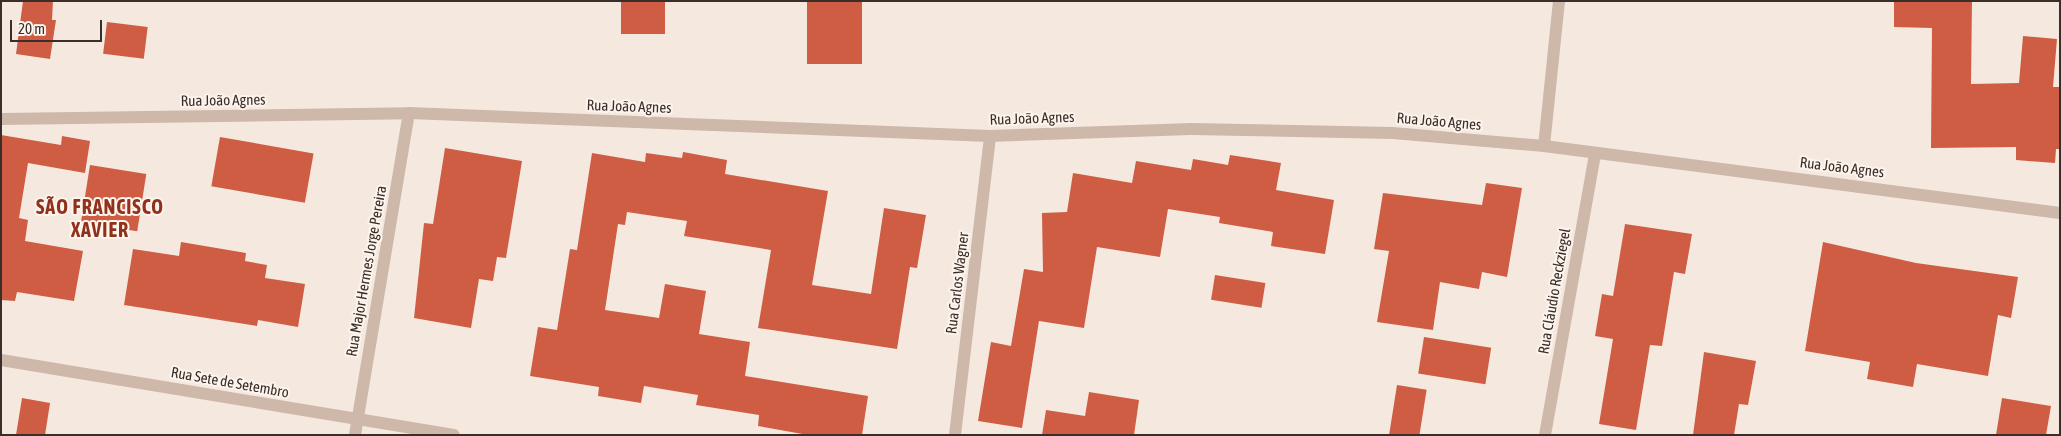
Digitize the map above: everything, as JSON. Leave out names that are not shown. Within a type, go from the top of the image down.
[{"type":"street","points":[[1544,146],[1559,1]]},
{"type":"street","name":"Rua João Agnes","points":[[1,119],[409,113],[990,136],[1190,129],[1393,132],[1544,146],[2060,213]]},
{"type":"street","name":"Rua Major Hermes Jorge Pereira","points":[[355,435],[409,113]]},
{"type":"street","name":"Rua Carlos Wagner","points":[[955,435],[990,136]]},
{"type":"street","name":"Rua Cláudio Reckziegel","points":[[1545,435],[1595,153]]},
{"type":"street","name":"Rua Sete de Setembro","points":[[1,360],[454,435]]},
{"type":"building","points":[[23,1],[53,1],[52,20],[56,20],[50,59],[16,54]]},
{"type":"building","points":[[621,1],[665,1],[665,34],[621,34]]},
{"type":"building","points":[[807,1],[862,1],[862,64],[807,64]]},
{"type":"building","points":[[1894,1],[1972,1],[1971,84],[2019,83],[2023,36],[2057,39],[2053,87],[2059,87],[2060,149],[2056,149],[2055,163],[2016,160],[2016,147],[1931,148],[1932,28],[1894,27]]},
{"type":"building","points":[[107,22],[148,27],[144,59],[103,54]]},
{"type":"building","points":[[1,135],[61,145],[62,136],[90,141],[85,173],[28,163],[19,218],[28,220],[25,241],[83,251],[74,301],[17,292],[15,301],[1,300]]},
{"type":"building","points":[[220,137],[314,153],[305,203],[211,186]]},
{"type":"building","points":[[445,148],[522,161],[506,258],[497,257],[493,281],[479,279],[471,328],[414,318],[424,223],[433,224]]},
{"type":"building","points":[[683,152],[727,160],[725,174],[828,191],[812,285],[871,294],[884,208],[926,215],[917,268],[910,267],[897,349],[758,328],[771,250],[684,236],[687,221],[627,212],[625,225],[618,224],[605,310],[659,318],[665,284],[706,291],[699,334],[750,342],[745,376],[868,396],[862,435],[808,435],[758,426],[759,415],[696,405],[698,395],[644,386],[641,403],[598,396],[599,387],[530,376],[538,327],[557,330],[570,249],[577,250],[592,153],[645,162],[646,153],[682,158]]},
{"type":"building","points":[[1230,155],[1281,163],[1276,190],[1334,200],[1325,254],[1271,246],[1273,232],[1219,223],[1220,217],[1168,209],[1160,257],[1097,247],[1084,328],[1039,321],[1022,428],[978,421],[991,342],[1011,346],[1024,269],[1043,272],[1042,213],[1067,212],[1073,173],[1132,183],[1136,161],[1191,170],[1193,159],[1228,165]]},
{"type":"building","points":[[90,165],[146,174],[137,231],[81,222]]},
{"type":"building","points":[[1486,183],[1522,188],[1507,277],[1482,272],[1479,289],[1440,282],[1433,330],[1377,322],[1389,251],[1374,249],[1383,193],[1482,205]]},
{"type":"building","points":[[1625,224],[1692,234],[1685,274],[1674,272],[1662,346],[1650,345],[1636,430],[1599,424],[1613,339],[1595,336],[1602,294],[1613,296]]},
{"type":"building","points":[[181,242],[246,253],[245,261],[267,265],[265,278],[305,284],[298,327],[258,320],[257,326],[124,305],[133,249],[179,256]]},
{"type":"building","points":[[1823,242],[1916,263],[2018,277],[2011,318],[1998,315],[1988,376],[1917,364],[1913,387],[1867,379],[1870,362],[1805,351]]},
{"type":"building","points":[[1215,275],[1265,283],[1261,308],[1211,300]]},
{"type":"building","points":[[1424,337],[1491,348],[1485,384],[1418,374]]},
{"type":"building","points":[[1704,352],[1756,361],[1748,405],[1739,404],[1734,435],[1693,435]]},
{"type":"building","points":[[1397,385],[1427,390],[1419,435],[1389,435]]},
{"type":"building","points":[[1089,392],[1139,400],[1134,435],[1042,435],[1046,410],[1085,416]]},
{"type":"building","points":[[22,398],[50,403],[45,435],[16,435]]},
{"type":"building","points":[[2002,398],[2051,406],[2046,435],[1996,435]]},
{"type":"district","name":"SÃO FRANCISCO XAVIER","points":[[100,218]]}]
